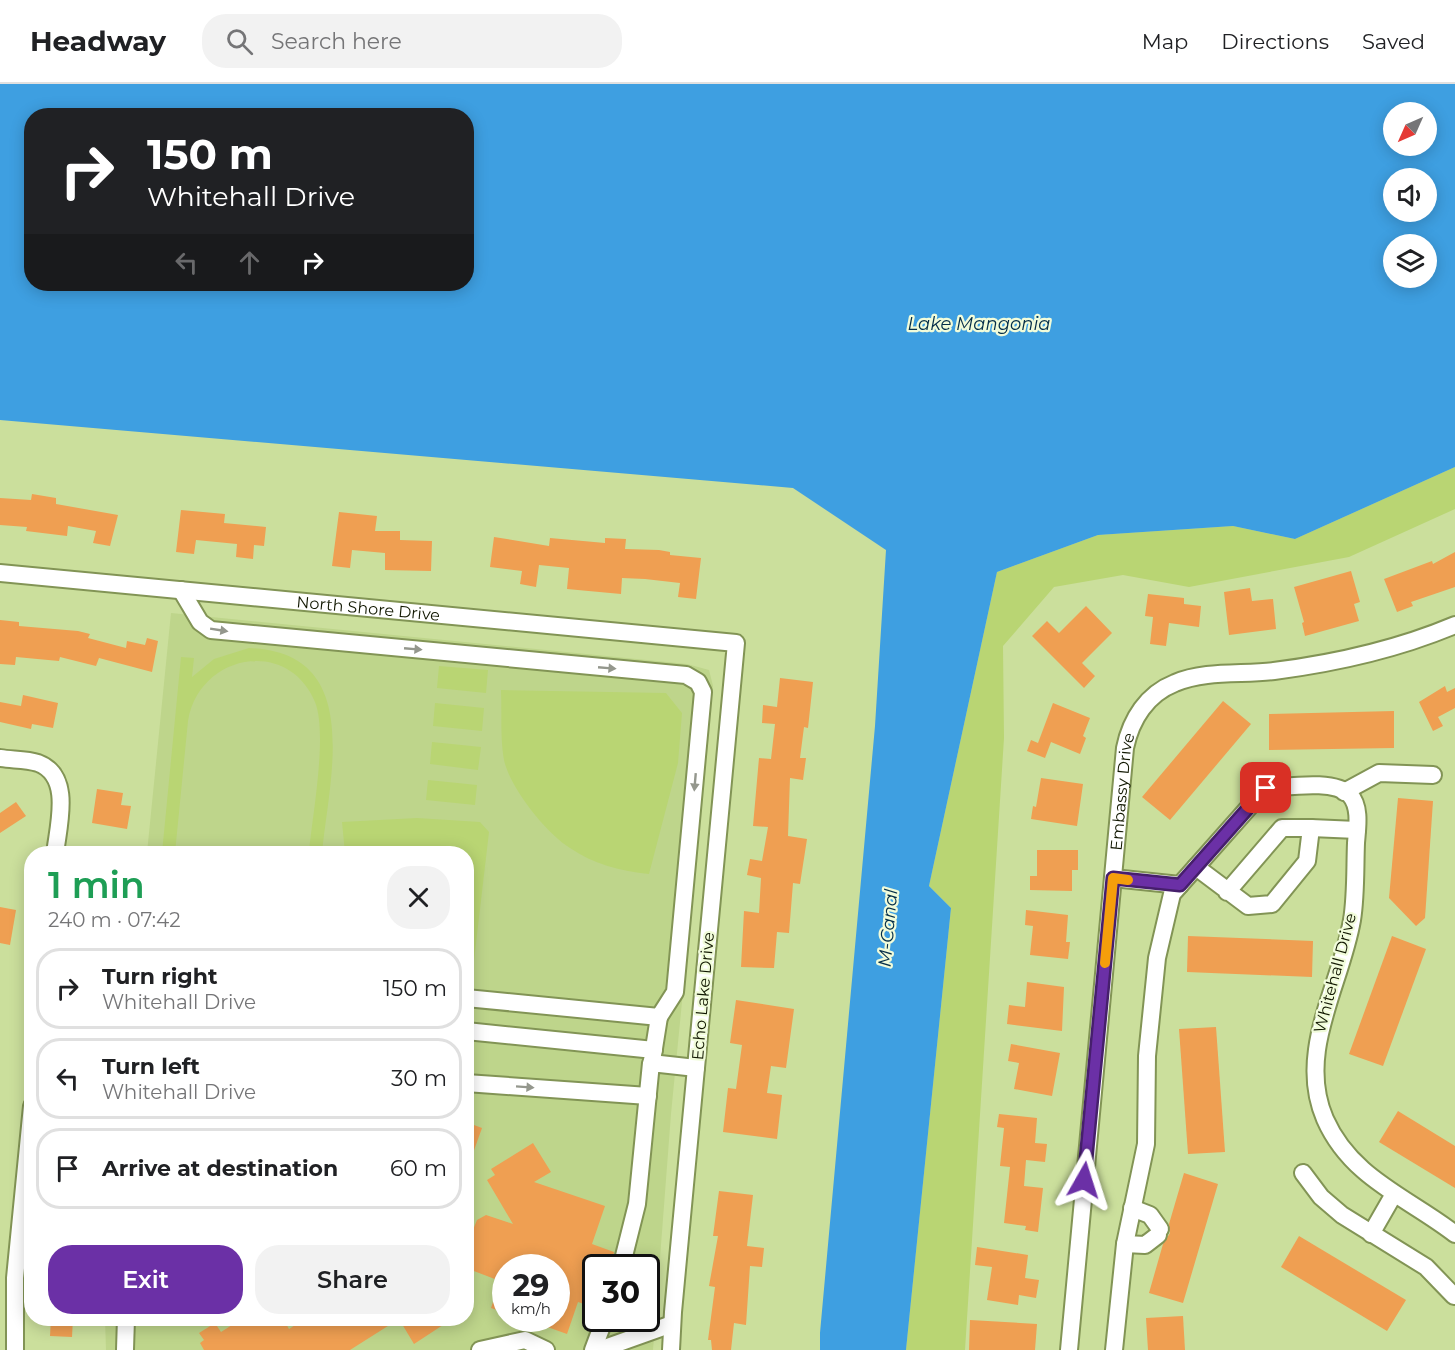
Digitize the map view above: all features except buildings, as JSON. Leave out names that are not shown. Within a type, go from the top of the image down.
[{"type":"street","name":"North Shore Drive","points":[[0,573],[736,643]]},
{"type":"street","points":[[181,590],[200,622],[211,630],[686,675],[698,682],[703,692],[675,992],[659,1017],[652,1057],[637,1204],[624,1254]]},
{"type":"street","name":"Embassy Drive","points":[[1069,1350],[1127,738],[1140,711],[1156,694],[1175,682],[1195,677],[1254,674],[1349,658],[1396,646],[1455,625]]},
{"type":"street","name":"Echo Lake Drive","points":[[672,1350],[672,1324],[736,643]]},
{"type":"street","points":[[0,758],[41,764],[56,778],[61,799],[56,846]]},
{"type":"street","points":[[1114,1350],[1125,1244],[1146,1144],[1147,1056],[1157,958],[1172,894],[1266,788],[1333,785],[1344,792],[1378,773],[1433,775]]},
{"type":"street","name":"Whitehall Drive","points":[[1344,792],[1351,796],[1358,814],[1352,920],[1318,1040],[1317,1085],[1321,1109],[1335,1139],[1364,1173],[1455,1234]]},
{"type":"street","points":[[1227,892],[1282,828],[1357,830]]},
{"type":"street","points":[[1196,867],[1248,906],[1272,904],[1306,861],[1311,828]]},
{"type":"street","points":[[1113,878],[1180,885]]},
{"type":"street","points":[[474,999],[659,1017]]},
{"type":"street","points":[[474,1032],[652,1057],[696,1068]]},
{"type":"street","points":[[474,1084],[648,1096]]},
{"type":"street","points":[[1303,1173],[1321,1197],[1342,1215],[1426,1267],[1454,1296]]},
{"type":"street","points":[[15,1350],[15,1278],[24,1187]]},
{"type":"street","points":[[1371,1233],[1394,1194]]},
{"type":"street","points":[[1125,1244],[1144,1245],[1159,1232],[1150,1215],[1132,1208]]},
{"type":"street","points":[[599,1350],[672,1324]]},
{"type":"street","points":[[125,1350],[126,1326]]},
{"type":"street","points":[[592,1350],[599,1332]]},
{"type":"street","points":[[480,1350],[525,1340],[546,1350]]},
{"type":"shaded area","points":[[1455,467],[1455,509],[1349,557],[1189,587],[1123,575],[1054,587],[1003,646],[1004,738],[965,1350],[906,1350],[951,908],[929,886],[997,572],[1098,535],[1233,526],[1295,539]]},
{"type":"shaded area","points":[[171,613],[687,664],[709,670],[713,686],[671,1114],[660,1258],[660,1254],[582,1254],[582,1332],[654,1332],[653,1350],[106,1350],[105,1326],[474,1326],[474,846],[148,846]]},
{"type":"shaded area","points":[[249,648],[286,655],[310,671],[325,695],[332,724],[333,756],[323,846],[310,846],[320,754],[319,716],[315,702],[302,681],[285,668],[266,662],[246,662],[226,668],[209,681],[196,698],[188,721],[176,846],[163,846],[181,657],[194,658],[192,677],[214,659]]},
{"type":"shaded area","points":[[439,666],[488,670],[486,693],[437,688]]},
{"type":"shaded area","points":[[501,690],[666,693],[682,713],[678,763],[649,874],[608,866],[579,854],[550,832],[530,809],[513,783],[504,760]]},
{"type":"shaded area","points":[[435,703],[484,708],[482,731],[433,726]]},
{"type":"shaded area","points":[[432,742],[481,747],[478,770],[430,764]]},
{"type":"shaded area","points":[[428,780],[477,785],[475,805],[426,800]]},
{"type":"shaded area","points":[[417,818],[480,822],[489,832],[474,960],[474,846],[344,846],[342,822]]},
{"type":"water","name":"Lake Mangonia","points":[[0,84],[1455,84],[1455,467],[1295,539],[1233,526],[1098,535],[997,572],[929,886],[951,908],[906,1350],[820,1350],[875,726],[886,550],[793,488],[0,420]]},
{"type":"slow traffic","points":[[1105,963],[1113,878],[1128,880]]},
{"type":"route","points":[[1084,1180],[1113,878],[1180,885],[1266,788]]},
{"type":"water label","name":"M-Canal","points":[[888,928]]}]
